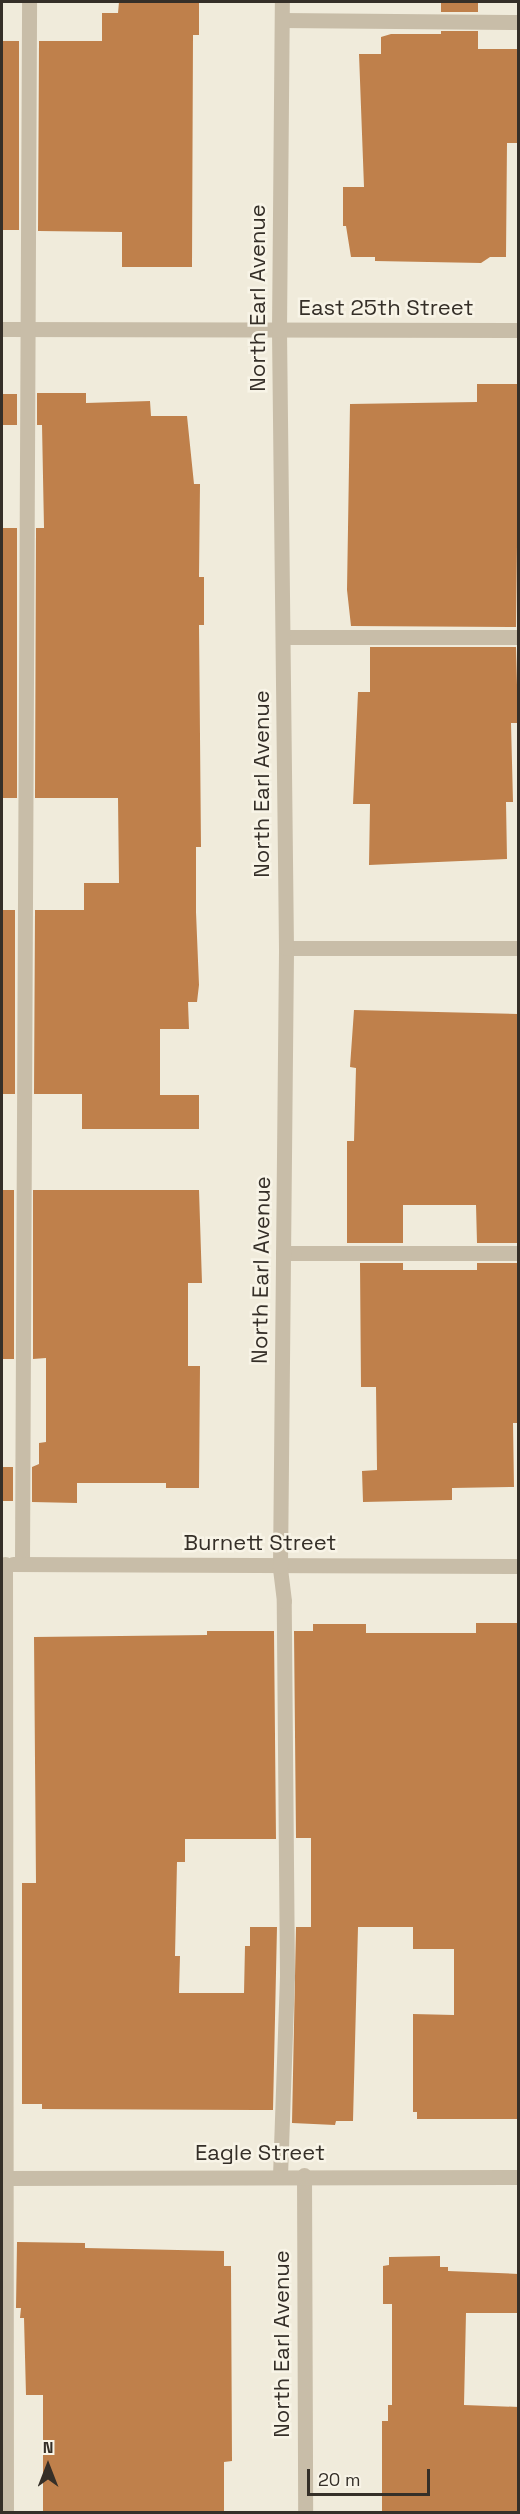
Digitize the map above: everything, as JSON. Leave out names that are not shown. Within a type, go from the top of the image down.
[{"type":"street","points":[[22,1563],[29,2]]},
{"type":"street","name":"North Earl Avenue","points":[[280,2176],[287,1977],[284,1601],[280,1566],[286,948],[279,330],[282,2]]},
{"type":"street","points":[[282,20],[519,22]]},
{"type":"street","name":"East 25th Street","points":[[2,329],[519,330]]},
{"type":"street","points":[[284,637],[519,638]]},
{"type":"street","points":[[286,948],[519,948]]},
{"type":"street","points":[[283,1253],[519,1253]]},
{"type":"street","points":[[3,1564],[6,2512]]},
{"type":"street","name":"Burnett Street","points":[[3,1564],[519,1566]]},
{"type":"street","name":"North Earl Avenue","points":[[304,2175],[305,2512]]},
{"type":"street","name":"Eagle Street","points":[[4,2178],[304,2175],[519,2176]]},
{"type":"building","points":[[119,2],[199,2],[199,35],[193,35],[192,267],[122,267],[122,232],[38,231],[39,41],[102,41],[102,13],[118,13]]},
{"type":"building","points":[[441,2],[478,2],[478,12],[441,12]]},
{"type":"building","points":[[441,31],[478,31],[478,49],[519,49],[519,143],[507,143],[506,257],[490,257],[481,263],[375,261],[375,257],[351,257],[346,226],[343,226],[343,187],[364,187],[359,54],[381,54],[381,37],[391,34],[441,34]]},
{"type":"building","points":[[2,41],[19,41],[19,230],[2,230]]},
{"type":"building","points":[[477,384],[519,384],[516,627],[351,626],[347,590],[350,404],[477,402]]},
{"type":"building","points":[[37,393],[86,393],[86,403],[150,401],[151,416],[187,416],[194,484],[200,484],[199,577],[204,577],[204,625],[199,625],[201,847],[196,847],[199,985],[197,1002],[188,1002],[189,1029],[160,1029],[160,1095],[199,1095],[199,1129],[82,1129],[82,1094],[34,1094],[35,910],[84,910],[84,883],[119,883],[118,798],[35,798],[36,528],[44,528],[42,425],[37,425]]},
{"type":"building","points":[[2,394],[17,394],[17,425],[2,425]]},
{"type":"building","points":[[2,528],[17,528],[17,798],[2,798]]},
{"type":"building","points":[[370,647],[516,647],[518,723],[511,723],[513,802],[506,802],[507,859],[369,865],[370,804],[353,804],[358,692],[370,692]]},
{"type":"building","points":[[2,910],[15,910],[15,1094],[2,1094]]},
{"type":"building","points":[[354,1010],[518,1014],[518,1243],[477,1243],[476,1205],[403,1205],[403,1243],[347,1243],[347,1141],[354,1141],[356,1068],[350,1067]]},
{"type":"building","points":[[2,1190],[14,1190],[14,1359],[2,1359]]},
{"type":"building","points":[[33,1190],[199,1190],[202,1283],[188,1283],[188,1366],[200,1366],[199,1488],[166,1488],[166,1483],[77,1483],[77,1503],[32,1502],[32,1467],[39,1464],[39,1443],[46,1442],[46,1358],[33,1359]]},
{"type":"building","points":[[360,1263],[403,1263],[403,1270],[477,1270],[477,1263],[518,1263],[519,1423],[513,1423],[514,1487],[452,1488],[452,1500],[363,1502],[362,1471],[377,1470],[376,1387],[361,1387]]},
{"type":"building","points":[[2,1467],[13,1467],[13,1501],[2,1501]]},
{"type":"building","points":[[476,1623],[519,1623],[519,2119],[417,2119],[417,2112],[413,2112],[413,2014],[454,2015],[454,1949],[413,1949],[413,1927],[358,1927],[353,2121],[336,2121],[335,2125],[292,2123],[296,1927],[311,1927],[311,1838],[296,1838],[294,1631],[313,1631],[313,1624],[366,1624],[366,1633],[476,1633]]},
{"type":"building","points":[[207,1631],[274,1631],[276,1839],[185,1839],[185,1862],[177,1862],[175,1956],[180,1956],[179,1993],[244,1993],[245,1946],[250,1946],[250,1927],[277,1927],[273,2110],[42,2109],[42,2104],[22,2104],[22,1883],[36,1883],[34,1637],[207,1635]]},
{"type":"building","points":[[17,2242],[85,2243],[85,2248],[224,2251],[224,2266],[231,2266],[232,2461],[224,2462],[224,2512],[43,2512],[43,2395],[26,2395],[24,2318],[20,2318],[21,2308],[16,2308]]},
{"type":"building","points":[[440,2256],[440,2267],[448,2267],[448,2271],[519,2274],[519,2313],[466,2313],[464,2405],[519,2407],[519,2512],[382,2512],[382,2421],[388,2421],[388,2405],[392,2405],[392,2304],[383,2304],[383,2266],[389,2265],[389,2257]]}]
